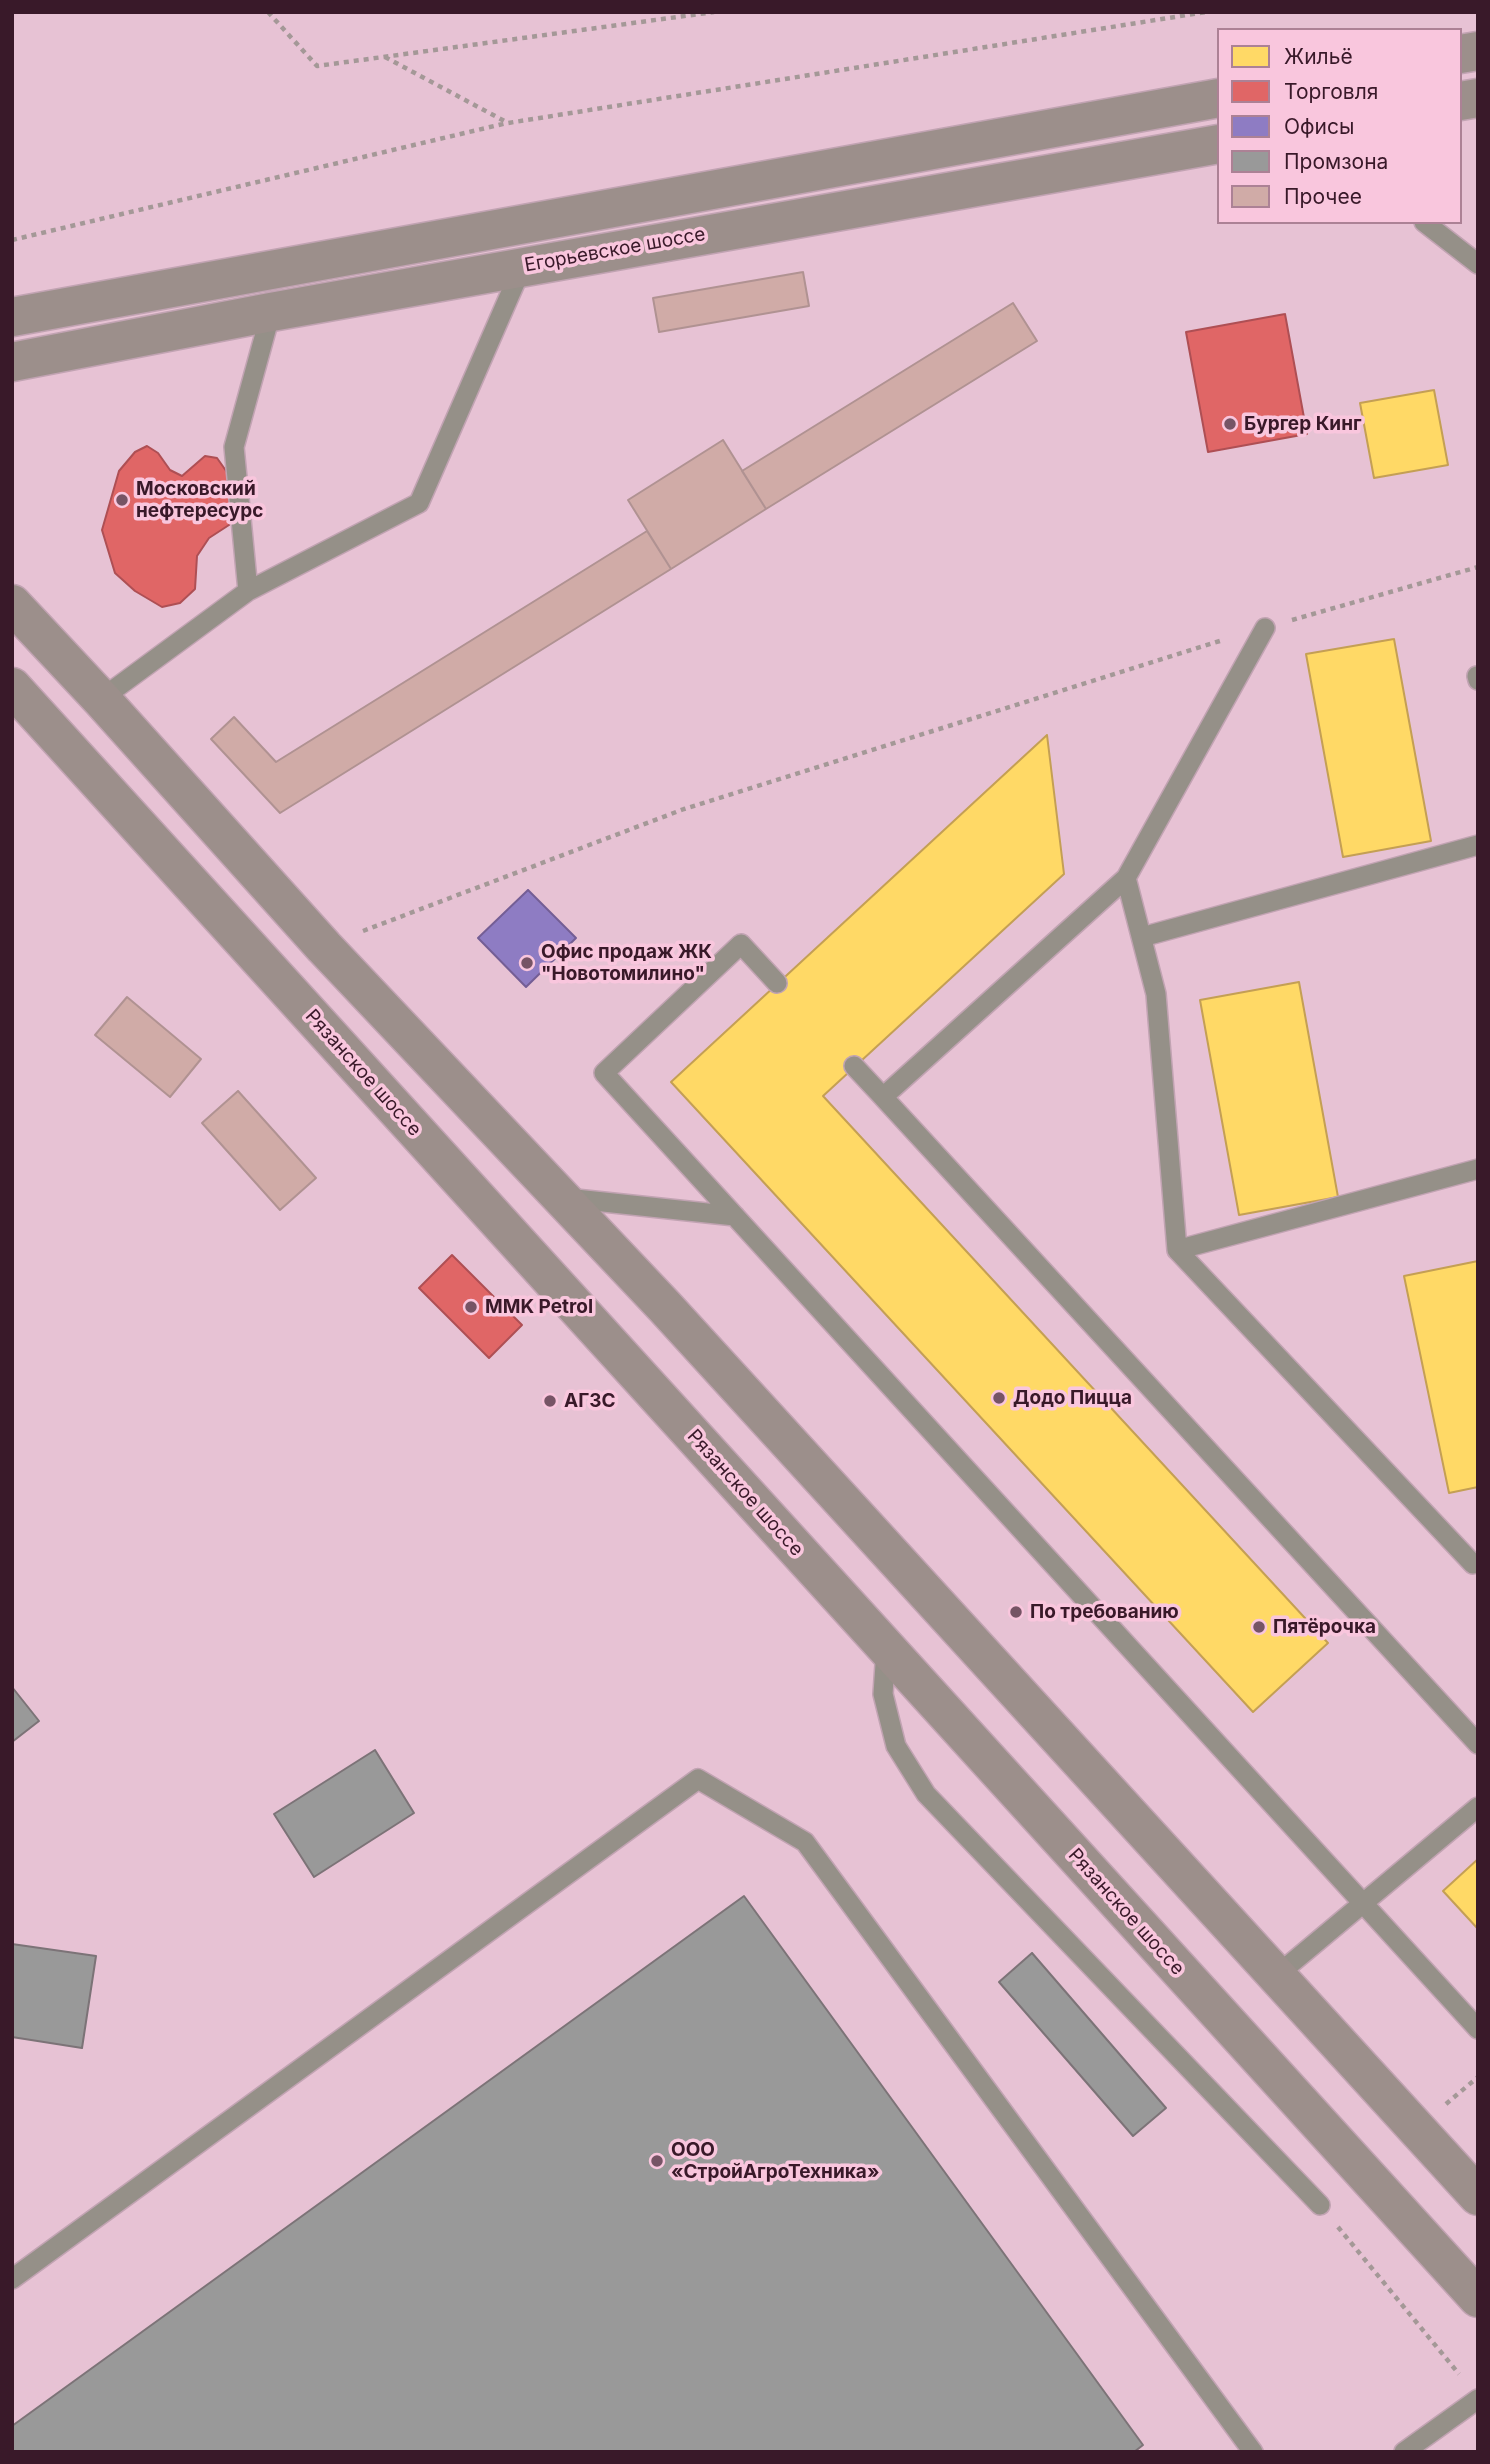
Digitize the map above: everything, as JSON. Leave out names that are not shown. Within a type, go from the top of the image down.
[{"type":"main road","points":[[12,317],[1217,98]]},
{"type":"main road","name":"Егорьевское шоссе","points":[[15,363],[522,266],[1217,144]]},
{"type":"main road","points":[[12,604],[324,947],[665,1307],[1478,2196]]},
{"type":"main road","name":"Рязанское шоссе","points":[[12,687],[1478,2298]]},
{"type":"lane","points":[[1427,224],[1478,264]]},
{"type":"lane","points":[[101,699],[248,591],[419,503],[522,266]]},
{"type":"lane","points":[[248,591],[234,447],[271,312]]},
{"type":"lane","points":[[883,1097],[1126,878],[1265,628]]},
{"type":"lane","points":[[1142,937],[1478,845]]},
{"type":"lane","points":[[1126,878],[1156,993],[1177,1250],[1473,1564]]},
{"type":"lane","points":[[777,984],[741,944],[604,1073],[1478,2029]]},
{"type":"lane","points":[[854,1066],[1478,1744]]},
{"type":"lane","points":[[1177,1250],[1478,1169]]},
{"type":"lane","points":[[561,1197],[735,1216]]},
{"type":"lane","points":[[886,1648],[883,1694],[896,1746],[926,1794],[1320,2205]]},
{"type":"lane","points":[[12,2279],[698,1779],[805,1842],[1253,2452]]},
{"type":"lane","points":[[1276,1976],[1478,1807]]},
{"type":"lane","points":[[1404,2452],[1478,2399]]},
{"type":"path","points":[[268,12],[317,66],[714,12]]},
{"type":"path","points":[[12,240],[508,123],[1206,12]]},
{"type":"path","points":[[385,57],[508,123]]},
{"type":"path","points":[[324,947],[684,809],[1265,628],[1478,567]]},
{"type":"building: Жильё","points":[[1434,390],[1448,465],[1374,478],[1360,403]]},
{"type":"building: Жильё","points":[[1394,639],[1431,841],[1343,857],[1306,654]]},
{"type":"building: Жильё","points":[[1047,735],[1064,874],[823,1096],[1328,1643],[1253,1712],[671,1082]]},
{"type":"building: Жильё","points":[[1299,982],[1338,1197],[1239,1215],[1200,1000]]},
{"type":"building: Жильё","points":[[1478,1261],[1478,1487],[1449,1493],[1404,1276]]},
{"type":"building: Жильё","points":[[1478,1859],[1478,1929],[1443,1891]]},
{"type":"building: Торговля","points":[[1285,314],[1307,434],[1208,452],[1186,332]]},
{"type":"building: Торговля","points":[[147,446],[158,453],[170,470],[182,476],[205,456],[217,458],[229,475],[237,511],[229,525],[209,538],[197,556],[195,589],[180,603],[162,607],[135,591],[115,573],[102,530],[119,471],[135,452]]},
{"type":"building: Торговля","points":[[452,1255],[522,1325],[489,1358],[419,1288]]},
{"type":"building: Офисы","name":"Офис продаж ЖК \"Новотомилино\"","points":[[528,890],[576,938],[526,987],[478,938]]},
{"type":"building: Промзона","points":[[12,1687],[39,1721],[12,1742]]},
{"type":"building: Промзона","points":[[375,1750],[414,1813],[314,1877],[274,1814]]},
{"type":"building: Промзона","name":"ООО «СтройАгроТехника»","points":[[744,1896],[1143,2445],[1134,2452],[12,2452],[12,2426]]},
{"type":"building: Промзона","points":[[12,1944],[96,1956],[82,2048],[12,2037]]},
{"type":"building: Промзона","points":[[1032,1953],[1166,2108],[1133,2136],[999,1982]]},
{"type":"building: Прочее","points":[[803,272],[809,306],[659,332],[653,298]]},
{"type":"building: Прочее","points":[[1013,303],[1037,341],[766,509],[742,471]]},
{"type":"building: Прочее","points":[[723,440],[766,509],[671,569],[628,500]]},
{"type":"building: Прочее","points":[[647,531],[671,569],[280,813],[211,739],[234,717],[276,762]]},
{"type":"building: Прочее","points":[[127,997],[201,1059],[170,1097],[95,1035]]},
{"type":"building: Прочее","points":[[238,1091],[316,1178],[280,1210],[202,1123]]},
{"type":"place","name":"Бургер Кинг","points":[[1230,424]]},
{"type":"place","name":"Московский нефтересурс","points":[[122,500]]},
{"type":"place","name":"Офис продаж ЖК \"Новотомилино\"","points":[[527,963]]},
{"type":"place","name":"MMK Petrol","points":[[471,1307]]},
{"type":"place","name":"Додо Пицца","points":[[999,1398]]},
{"type":"place","name":"АГЗС","points":[[550,1401]]},
{"type":"place","name":"По требованию","points":[[1016,1612]]},
{"type":"place","name":"Пятёрочка","points":[[1259,1627]]},
{"type":"place","name":"ООО «СтройАгроТехника»","points":[[657,2161]]}]
